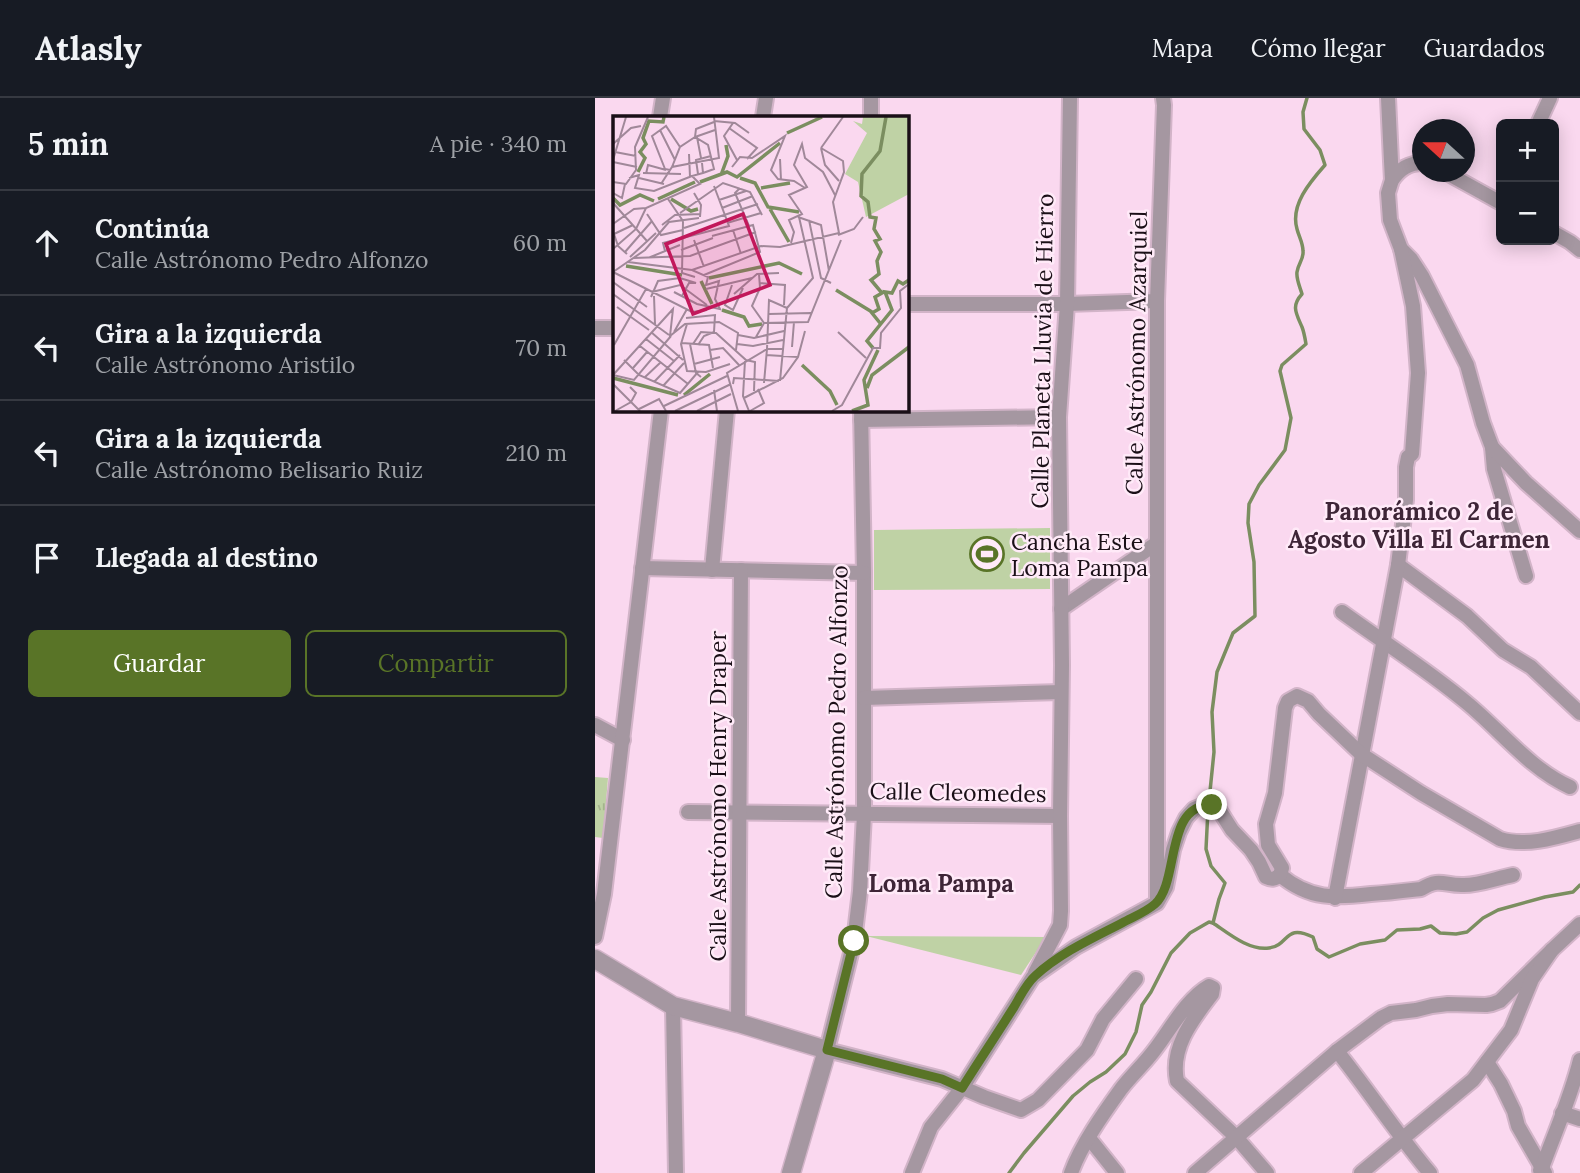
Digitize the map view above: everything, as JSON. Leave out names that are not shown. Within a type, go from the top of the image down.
[{"type":"street","points":[[660,116],[663,98]]},
{"type":"street","points":[[763,116],[766,98]]},
{"type":"street","points":[[871,98],[871,116]]},
{"type":"street","name":"Calle Planeta Lluvia de Hierro","points":[[912,1173],[931,1127],[962,1088],[1033,977],[1060,925],[1059,417],[1067,304],[1070,98]]},
{"type":"street","name":"Calle Astrónomo Azarquiel","points":[[1157,903],[1157,300],[1163,98]]},
{"type":"street","points":[[1388,98],[1392,180]]},
{"type":"street","points":[[1540,119],[1550,98]]},
{"type":"street","points":[[1335,898],[1398,565],[1406,500],[1406,467],[1408,457],[1412,454],[1418,373],[1413,306],[1401,250],[1389,220],[1388,193],[1399,170],[1412,164]]},
{"type":"street","points":[[1463,182],[1496,200]]},
{"type":"street","points":[[1559,236],[1580,250]]},
{"type":"street","points":[[1401,250],[1411,259],[1422,276],[1463,355],[1492,447],[1494,468],[1526,576]]},
{"type":"street","points":[[908,304],[1067,304],[1157,300]]},
{"type":"street","points":[[595,328],[613,328]]},
{"type":"street","points":[[595,937],[604,894],[661,411]]},
{"type":"street","points":[[712,570],[727,411]]},
{"type":"street","points":[[861,415],[1059,417]]},
{"type":"street","name":"Calle Astrónomo Pedro Alfonzo","points":[[791,1173],[827,1050],[854,941],[860,891],[864,814],[861,415]]},
{"type":"street","points":[[1492,447],[1526,484],[1580,531]]},
{"type":"street","points":[[1061,609],[1157,543]]},
{"type":"street","points":[[1398,565],[1467,616],[1503,650],[1531,667],[1580,713]]},
{"type":"street","points":[[642,568],[864,573]]},
{"type":"street","name":"Calle Astrónomo Henry Draper","points":[[738,1023],[741,570]]},
{"type":"street","points":[[1342,612],[1469,704],[1554,780],[1570,787]]},
{"type":"street","points":[[864,698],[1061,692]]},
{"type":"street","points":[[1033,977],[1076,947],[1157,903],[1165,887],[1179,832],[1194,809],[1204,805],[1218,808],[1232,830],[1251,850],[1266,877],[1276,879],[1280,876],[1282,868],[1268,845],[1266,824],[1275,793],[1285,708],[1288,701],[1297,696],[1308,701],[1361,754],[1500,839],[1508,842],[1534,841],[1580,831]]},
{"type":"street","points":[[595,725],[623,740]]},
{"type":"street","name":"Calle Cleomedes","points":[[688,812],[1060,816]]},
{"type":"street","points":[[1280,876],[1292,885],[1317,895],[1335,898],[1421,889],[1440,881],[1466,886],[1513,875]]},
{"type":"street","points":[[1195,1173],[1337,1051],[1381,1018],[1391,1013],[1448,1004],[1492,1004],[1500,1000],[1580,924]]},
{"type":"street","points":[[1361,1173],[1473,1080],[1511,1030],[1532,979],[1552,950]]},
{"type":"street","points":[[595,959],[673,1006],[827,1050],[942,1079],[1021,1110],[1038,1100],[1087,1050],[1104,1019],[1136,979]]},
{"type":"street","points":[[1071,1173],[1089,1138],[1122,1088],[1196,995],[1209,986],[1213,988],[1212,994],[1187,1029],[1178,1051],[1174,1068],[1177,1081],[1236,1137],[1267,1173]]},
{"type":"street","points":[[673,1006],[676,1173]]},
{"type":"street","points":[[1337,1051],[1430,1173]]},
{"type":"street","points":[[1541,1171],[1574,1086],[1580,1060]]},
{"type":"street","points":[[1487,1062],[1501,1084],[1541,1171]]},
{"type":"street","points":[[1562,1113],[1580,1119]]},
{"type":"street","points":[[1089,1138],[1117,1173]]},
{"type":"green space","points":[[1050,528],[1050,589],[874,590],[874,530]]},
{"type":"green space","points":[[595,777],[608,778],[603,838],[595,837]]},
{"type":"green space","points":[[866,936],[1046,937],[1021,975]]},
{"type":"waterway","points":[[1209,801],[1214,752],[1212,712],[1217,672],[1233,633],[1255,616],[1249,504],[1259,485],[1285,450],[1291,418],[1280,371],[1282,365],[1306,344],[1296,310],[1302,294],[1297,275],[1303,254],[1296,211],[1303,194],[1325,165],[1320,150],[1304,129],[1303,112],[1307,98]]},
{"type":"waterway","points":[[1009,1173],[1073,1096],[1125,1054],[1136,1032],[1142,1005],[1171,953],[1190,933],[1209,922],[1213,923],[1225,883],[1211,866],[1206,849],[1208,809]]},
{"type":"waterway","points":[[1213,923],[1239,940],[1261,948],[1276,946],[1297,932],[1304,933],[1313,937],[1317,949],[1329,957],[1360,944],[1385,940],[1397,930],[1431,926],[1440,933],[1467,932],[1483,918],[1498,910],[1573,892],[1580,885]]},
{"type":"place","name":"Cancha Este Loma Pampa","points":[[987,554]]},
{"type":"district","name":"Panorámico 2 de Agosto Villa El Carmen","points":[[1419,525]]},
{"type":"district","name":"Loma Pampa","points":[[941,883]]},
{"type":"route","points":[[854,941],[827,1050],[942,1079],[962,1088],[1033,977],[1076,947],[1157,903],[1165,887],[1173,850],[1186,818],[1194,809],[1212,805]]}]
